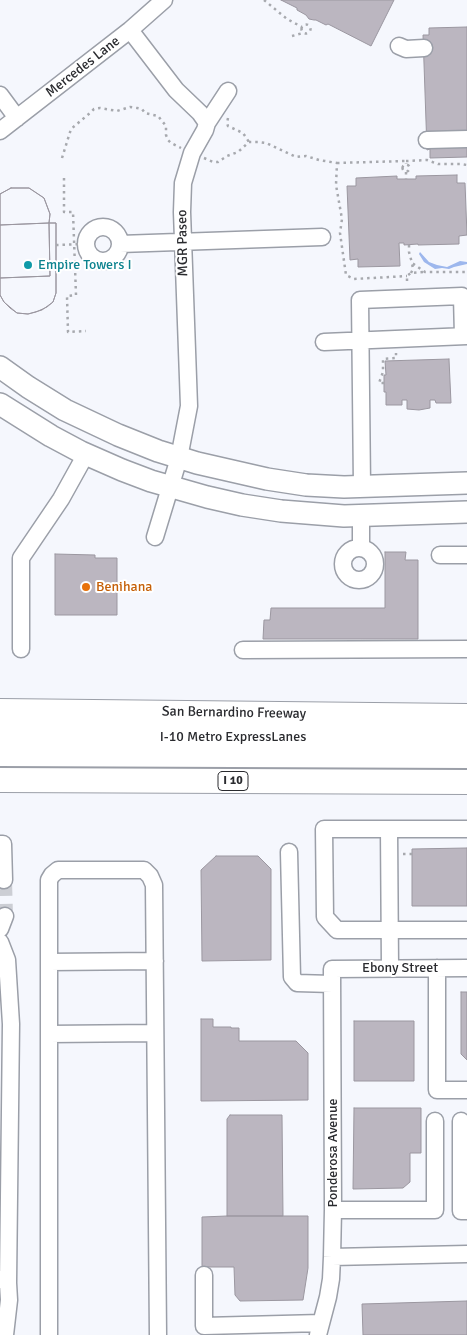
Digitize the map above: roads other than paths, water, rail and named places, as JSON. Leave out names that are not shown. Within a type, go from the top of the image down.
[{"type":"highway","name":"San Bernardino Freeway","points":[[0,711],[467,716]]},
{"type":"highway","name":"I-10 Metro ExpressLanes","points":[[0,735],[467,738]]},
{"type":"highway","name":"I-10 Metro ExpressLanes","points":[[0,754],[467,756]]},
{"type":"highway","name":"I 10","points":[[0,780],[467,782]]},
{"type":"main road","points":[[0,367],[65,410],[118,435],[158,451],[197,463],[267,479],[306,485],[344,487],[467,483]]},
{"type":"main road","points":[[0,404],[13,414],[86,454],[122,470],[207,498],[252,507],[306,513],[361,516],[467,512]]},
{"type":"street","name":"Mercedes Lane","points":[[0,131],[130,30],[164,0]]},
{"type":"street","points":[[130,30],[176,90],[200,113],[207,123]]},
{"type":"street","points":[[400,46],[406,49],[424,48]]},
{"type":"street","name":"MGR Paseo","points":[[155,537],[179,458],[189,406],[182,212],[184,178],[192,153],[207,123],[228,91]]},
{"type":"street","points":[[0,96],[17,118]]},
{"type":"street","points":[[427,140],[467,139]]},
{"type":"street","points":[[99,227],[106,227],[116,233],[120,244],[117,254],[113,259],[103,262],[92,259],[80,245],[89,233],[99,227]]},
{"type":"street","points":[[120,244],[322,237]]},
{"type":"street","points":[[324,342],[361,340],[465,336],[462,296],[360,300],[361,340],[362,486]]},
{"type":"street","points":[[21,649],[21,558],[61,499],[86,454]]},
{"type":"street","points":[[361,516],[361,548]]},
{"type":"street","points":[[440,556],[467,555]]},
{"type":"street","points":[[243,650],[467,649]]},
{"type":"street","points":[[467,829],[324,829],[325,917],[337,930],[467,930]]},
{"type":"street","points":[[389,829],[390,968]]},
{"type":"street","points":[[0,844],[3,844],[4,880]]},
{"type":"street","name":"Ebony Street","points":[[289,852],[292,977],[297,983],[390,968],[467,968]]},
{"type":"street","points":[[49,1335],[49,880],[58,870],[144,870],[150,876],[154,885],[158,1335]]},
{"type":"street","points":[[0,942],[7,960],[11,1024],[4,1181],[4,1281],[9,1300],[5,1335]]},
{"type":"street","points":[[49,962],[155,961]]},
{"type":"street","points":[[437,968],[438,1090],[467,1090]]},
{"type":"street","name":"Ponderosa Avenue","points":[[320,1329],[331,1279],[332,1257],[332,976]]},
{"type":"street","points":[[49,1034],[156,1033]]},
{"type":"street","points":[[333,1210],[435,1210],[435,1121]]},
{"type":"street","points":[[461,1121],[461,1210],[467,1211]]},
{"type":"street","points":[[332,1257],[467,1254]]},
{"type":"street","points":[[204,1275],[204,1330],[320,1329]]},
{"type":"water","points":[[420,252],[429,262],[437,265],[447,267],[460,261],[467,262],[467,264],[449,269],[435,269],[424,262],[419,254]]},
{"type":"tunnel","points":[[4,880],[5,916]]},
{"type":"place","name":"Empire Towers I","points":[[28,265]]},
{"type":"place","name":"Benihana","points":[[86,587]]}]
